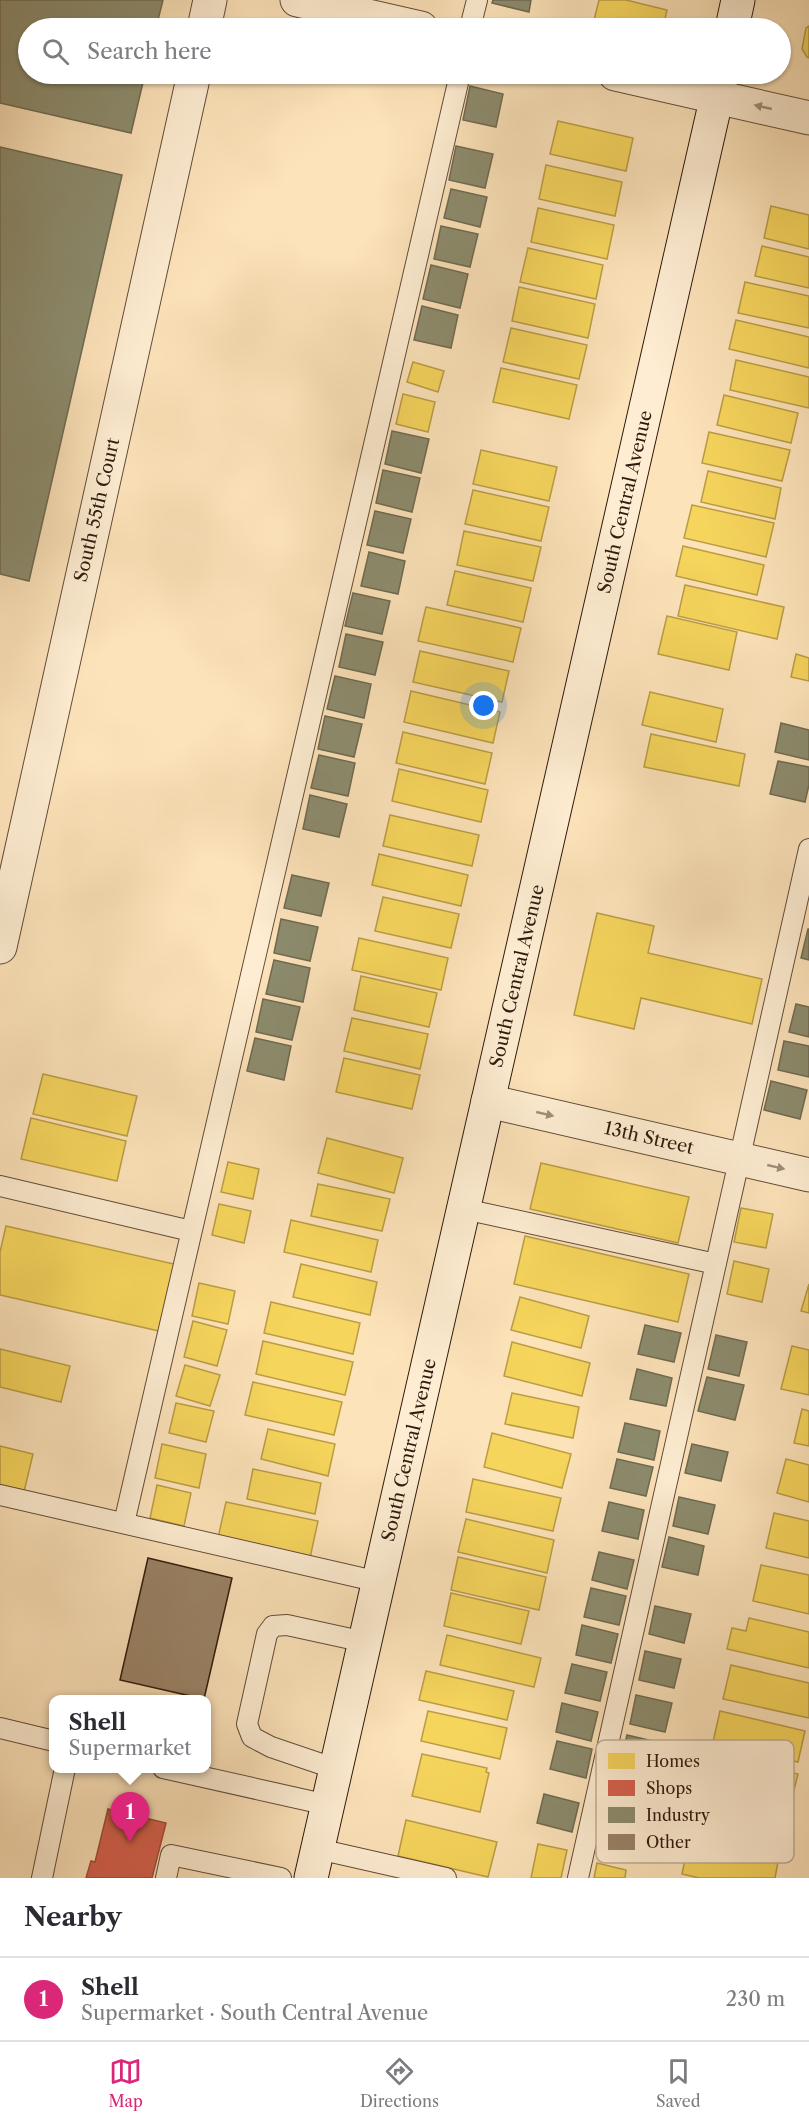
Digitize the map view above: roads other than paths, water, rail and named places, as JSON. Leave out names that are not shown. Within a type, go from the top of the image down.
[{"type":"main road","points":[[206,18],[210,0]]},
{"type":"main road","points":[[297,0],[377,18]]},
{"type":"main road","points":[[734,18],[738,0]]},
{"type":"main road","name":"South 55th Court","points":[[0,947],[192,84]]},
{"type":"main road","points":[[719,85],[809,118]]},
{"type":"main road","name":"South Central Avenue","points":[[315,1863],[719,85]]},
{"type":"main road","name":"13th Street","points":[[488,1101],[809,1174]]},
{"type":"lane","points":[[472,18],[477,0]]},
{"type":"lane","points":[[124,1523],[458,84]]},
{"type":"lane","points":[[609,1740],[809,849]]},
{"type":"lane","points":[[0,1186],[191,1231]]},
{"type":"lane","points":[[464,1209],[716,1264]]},
{"type":"lane","points":[[0,1495],[379,1582]]},
{"type":"lane","points":[[336,1769],[271,1747],[252,1737],[248,1724],[267,1634],[273,1626],[286,1625],[365,1642]]},
{"type":"lane","points":[[0,1728],[49,1740]]},
{"type":"lane","points":[[42,1878],[64,1773]]},
{"type":"lane","points":[[185,1773],[328,1806]]},
{"type":"lane","points":[[578,1878],[596,1798]]},
{"type":"lane","points":[[166,1878],[171,1855],[281,1878]]},
{"type":"lane","points":[[315,1863],[446,1878]]},
{"type":"place","name":"Shell","points":[[130,1842]]}]
